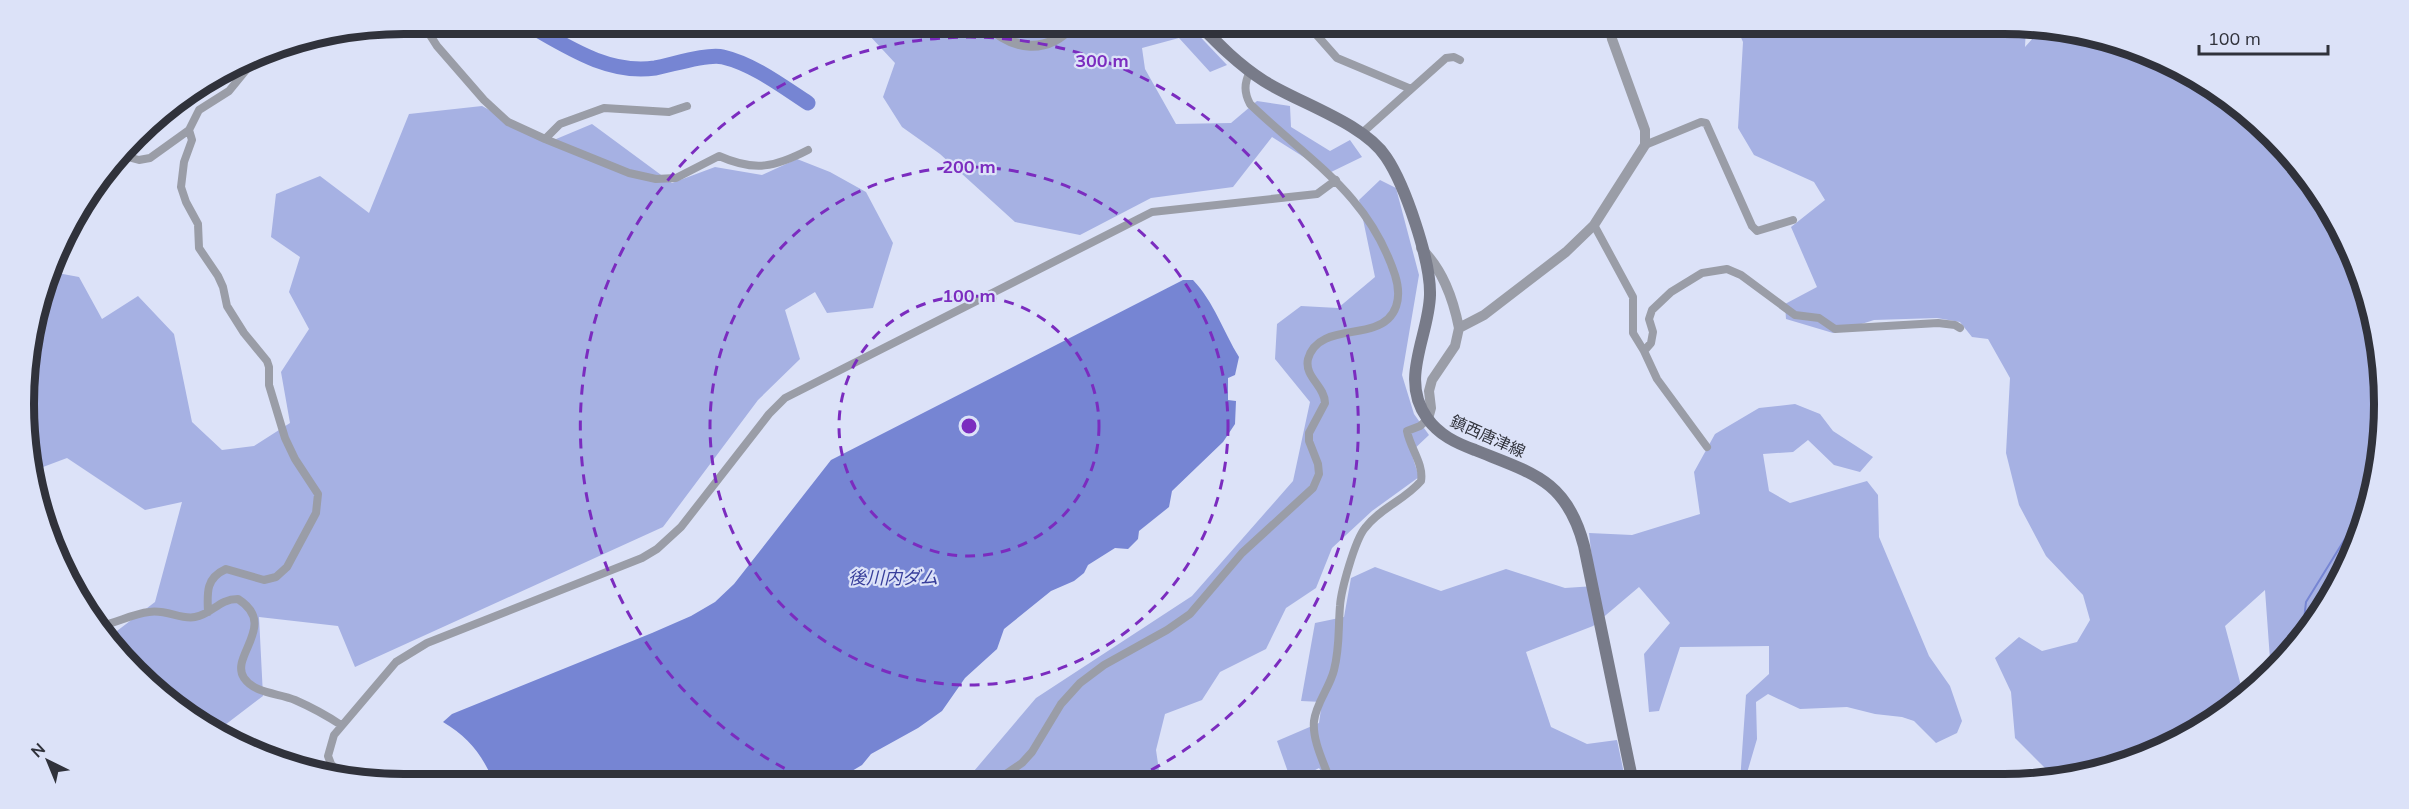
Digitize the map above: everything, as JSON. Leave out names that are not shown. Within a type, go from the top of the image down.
[{"type":"main road","name":"鎮西唐津線","points":[[1210,35],[1223,49],[1266,82],[1362,133],[1377,145],[1396,175],[1406,195],[1428,275],[1430,294],[1427,320],[1415,370],[1415,387],[1421,409],[1437,430],[1455,442],[1532,473],[1548,483],[1570,509],[1578,524],[1584,546],[1631,774]]},
{"type":"street","points":[[430,35],[484,100],[508,122],[629,173],[656,179],[676,177],[719,156],[734,163],[760,166],[782,163],[808,150]]},
{"type":"street","points":[[997,35],[1014,44],[1036,46],[1056,41],[1062,35]]},
{"type":"street","points":[[1317,35],[1337,58],[1411,89]]},
{"type":"street","points":[[1459,328],[1484,315],[1566,252],[1594,225],[1645,145],[1645,130],[1611,35]]},
{"type":"street","points":[[1362,133],[1446,58],[1454,57],[1460,60]]},
{"type":"street","points":[[129,157],[139,160],[150,158],[189,130],[199,110],[229,91],[245,71]]},
{"type":"street","points":[[1006,774],[1022,763],[1032,752],[1061,704],[1080,683],[1104,665],[1167,630],[1190,614],[1242,553],[1313,488],[1319,474],[1309,434],[1326,403],[1322,390],[1310,375],[1308,368],[1311,352],[1321,340],[1362,331],[1384,323],[1397,307],[1399,295],[1397,282],[1386,249],[1370,221],[1336,180],[1250,104],[1245,93],[1250,71]]},
{"type":"street","points":[[545,139],[560,124],[604,108],[669,112],[683,108]]},
{"type":"street","points":[[1645,145],[1701,122],[1706,123],[1752,226],[1757,231],[1793,220]]},
{"type":"street","points":[[189,130],[192,140],[184,162],[181,187],[198,224],[199,248],[218,276],[227,306],[244,333],[267,361],[269,385],[285,438],[295,459],[318,494],[316,513],[287,567],[276,577],[264,579],[226,569],[214,574],[207,589],[208,612]]},
{"type":"street","points":[[333,767],[328,756],[334,735],[340,725],[355,711],[396,662],[411,651],[642,558],[657,549],[681,527],[769,414],[785,398],[1152,212],[1317,194],[1336,180]]},
{"type":"street","points":[[1594,225],[1633,297],[1633,333],[1657,379],[1707,447]]},
{"type":"street","points":[[1328,774],[1317,741],[1314,723],[1316,712],[1333,674],[1340,647],[1340,604],[1356,545],[1364,529],[1379,513],[1421,481],[1419,462],[1409,443],[1407,431],[1420,426],[1428,419],[1431,408],[1429,391],[1432,380],[1455,346],[1459,328],[1452,296],[1431,257],[1421,247]]},
{"type":"street","points":[[1644,351],[1651,343],[1653,332],[1649,319],[1652,310],[1671,292],[1702,273],[1727,269],[1741,275],[1795,315],[1819,318],[1835,328],[1938,323],[1955,325],[1960,328]]},
{"type":"street","points":[[106,624],[150,611],[167,611],[188,618],[198,617],[221,601],[238,598],[253,612],[254,620],[253,634],[241,668],[245,680],[259,689],[293,699],[328,716],[340,725]]},
{"type":"shaded area","points":[[869,35],[1198,35],[1227,65],[1210,72],[1179,38],[1142,48],[1145,69],[1176,124],[1231,123],[1257,101],[1290,106],[1291,127],[1330,151],[1350,140],[1362,157],[1329,173],[1272,137],[1233,187],[1151,198],[1080,235],[1015,222],[940,154],[902,127],[883,97],[895,63]]},
{"type":"shaded area","points":[[1740,35],[2026,35],[2025,47],[2035,36],[2100,47],[2168,73],[2210,97],[2248,126],[2298,179],[2336,241],[2362,309],[2374,380],[2374,429],[2371,453],[2362,500],[2346,546],[2325,590],[2283,648],[2270,662],[2265,590],[2225,626],[2242,688],[2230,698],[2190,725],[2146,746],[2100,762],[2077,767],[2049,772],[2015,738],[2011,692],[1995,658],[2019,637],[2042,651],[2077,642],[2090,620],[2083,595],[2046,556],[2019,505],[2006,453],[2010,378],[1988,339],[1972,337],[1960,322],[1937,318],[1874,320],[1833,333],[1786,319],[1785,304],[1817,287],[1791,227],[1825,200],[1814,182],[1754,155],[1738,128],[1743,42]]},
{"type":"shaded area","points":[[482,106],[549,142],[592,124],[672,183],[715,167],[762,175],[797,159],[830,172],[866,192],[893,243],[873,308],[827,313],[815,292],[785,310],[800,359],[758,400],[663,527],[355,667],[338,626],[259,617],[263,696],[223,727],[161,683],[114,633],[155,602],[182,502],[145,510],[67,458],[40,468],[34,404],[38,356],[47,309],[59,273],[79,277],[102,319],[138,296],[174,334],[192,422],[222,450],[254,446],[290,423],[281,372],[309,329],[289,292],[300,257],[271,237],[276,194],[320,176],[369,213],[409,114]]},
{"type":"shaded area","points":[[1380,180],[1396,188],[1419,275],[1402,375],[1414,414],[1429,435],[1411,452],[1419,477],[1372,511],[1332,548],[1316,588],[1286,608],[1266,649],[1220,672],[1202,700],[1165,714],[1156,750],[1160,774],[971,774],[1036,698],[1192,596],[1293,481],[1310,402],[1275,359],[1277,324],[1301,306],[1338,308],[1375,277],[1359,200]]},
{"type":"shaded area","points":[[1795,404],[1820,414],[1833,431],[1873,457],[1860,472],[1834,465],[1808,440],[1793,452],[1763,454],[1769,491],[1790,503],[1867,481],[1878,495],[1879,537],[1929,656],[1950,686],[1962,721],[1957,733],[1936,743],[1914,721],[1902,717],[1875,714],[1847,707],[1800,709],[1768,694],[1756,702],[1757,739],[1747,774],[1741,774],[1746,695],[1769,674],[1769,646],[1680,647],[1659,711],[1649,712],[1644,654],[1670,623],[1639,587],[1593,626],[1526,652],[1551,727],[1587,744],[1617,740],[1624,774],[1323,774],[1319,768],[1308,774],[1283,774],[1288,772],[1277,741],[1319,723],[1322,702],[1301,701],[1315,623],[1344,617],[1351,578],[1375,567],[1441,591],[1506,569],[1565,588],[1595,586],[1589,533],[1632,535],[1700,514],[1694,472],[1715,434],[1759,408]]},
{"type":"water","name":"後川内ダム","points":[[1183,280],[1193,280],[1200,289],[1213,307],[1239,357],[1235,375],[1228,378],[1228,400],[1236,401],[1235,424],[1223,442],[1172,491],[1169,507],[1139,531],[1138,539],[1128,549],[1115,548],[1088,565],[1084,573],[1074,581],[1051,591],[1004,629],[997,649],[965,678],[942,711],[918,728],[871,754],[862,765],[847,774],[490,774],[467,740],[443,722],[452,714],[652,633],[691,616],[715,602],[734,584],[831,460]]},
{"type":"waterway","points":[[546,35],[588,57],[621,67],[655,68],[699,58],[723,57],[756,70],[808,103]]},
{"type":"waterway","points":[[2304,622],[2306,602],[2355,522]]}]
